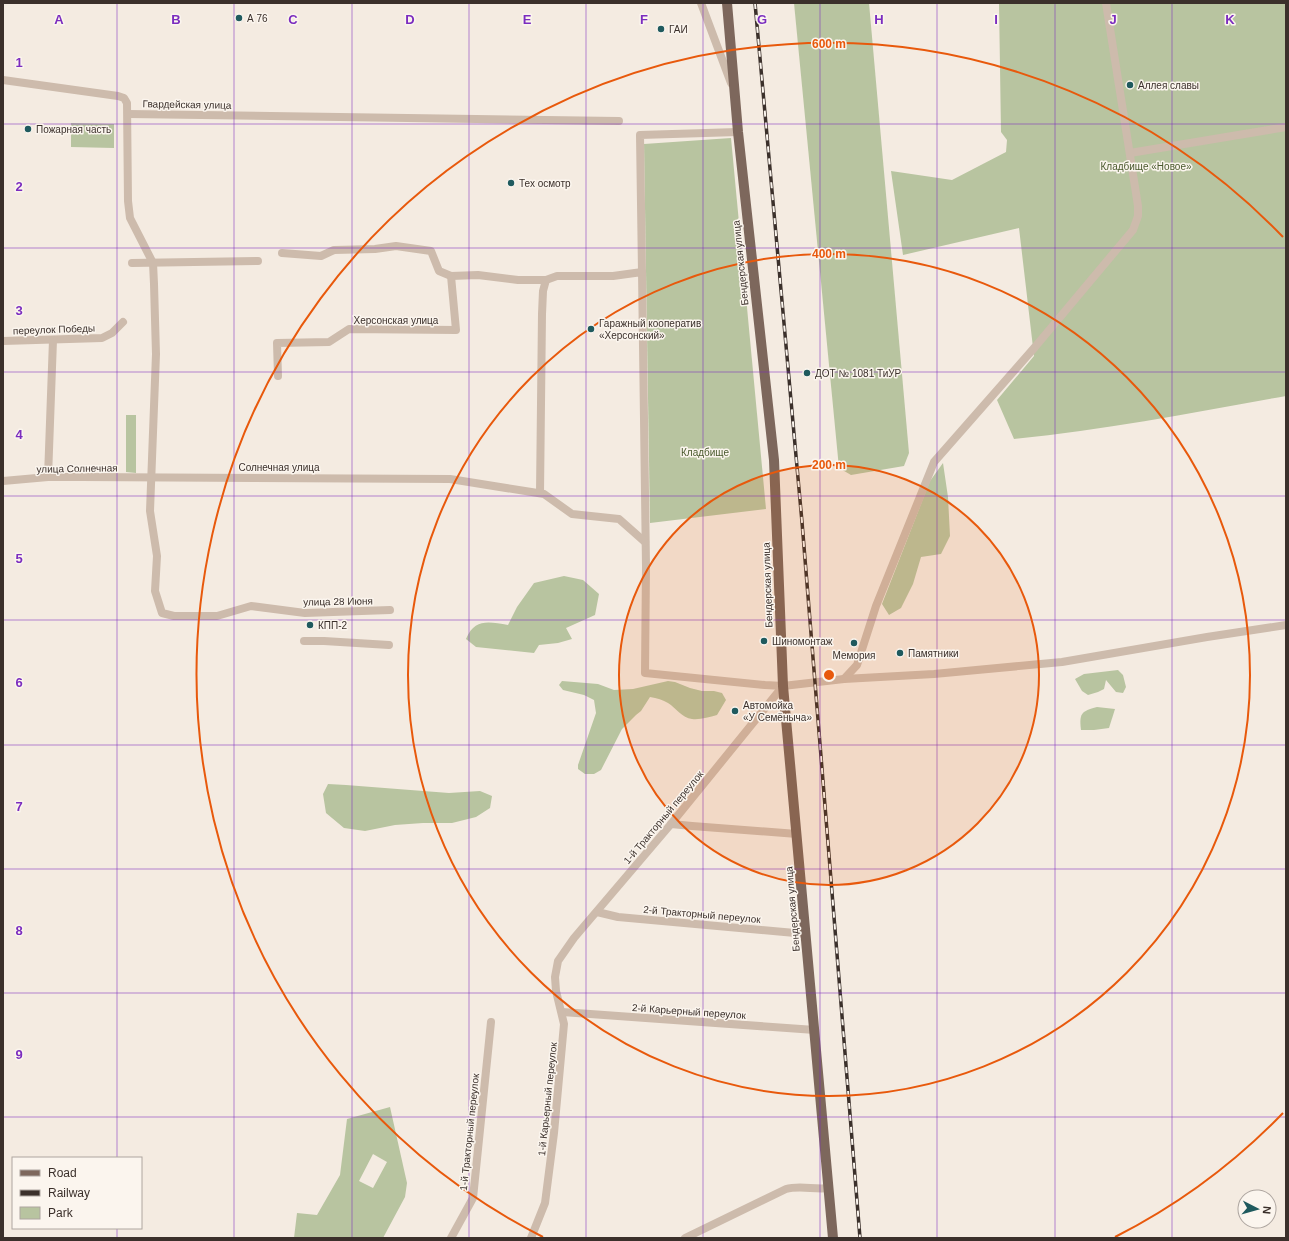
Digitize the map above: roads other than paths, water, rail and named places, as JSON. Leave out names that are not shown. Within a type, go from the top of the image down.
[{"type":"main road","name":"Бендерская улица","points":[[727,3],[736,94],[738,132],[774,460],[783,686],[833,1238]]},
{"type":"street","points":[[701,3],[736,94]]},
{"type":"street","points":[[844,679],[856,665],[876,606],[934,462],[1055,324],[1133,230],[1138,216],[1138,206],[1106,3]]},
{"type":"street","name":"Гвардейская улица","points":[[3,80],[118,96],[124,98],[127,103],[128,114],[619,121]]},
{"type":"street","points":[[128,114],[128,201],[130,218],[153,263],[156,354],[151,477]]},
{"type":"street","points":[[1130,153],[1286,127]]},
{"type":"street","points":[[738,132],[640,135],[645,542],[645,673],[783,686],[844,679],[934,674],[1062,662],[1207,636],[1286,625]]},
{"type":"street","points":[[282,253],[321,256],[334,250],[374,250],[396,246],[431,251],[439,271],[451,276],[478,275],[518,280],[546,280],[557,276],[613,276],[642,272]]},
{"type":"street","points":[[132,263],[258,261]]},
{"type":"street","name":"Херсонская улица","points":[[278,376],[276,343],[329,342],[349,329],[456,330],[451,276]]},
{"type":"street","points":[[546,280],[543,291],[542,314],[540,493],[544,494],[572,514],[619,519],[645,542]]},
{"type":"street","name":"переулок Победы","points":[[3,341],[102,338],[112,333],[124,322]]},
{"type":"street","points":[[48,477],[53,340]]},
{"type":"street","name":"улица Солнечная","points":[[3,481],[48,477],[151,477]]},
{"type":"street","name":"Солнечная улица","points":[[151,477],[450,479],[540,493]]},
{"type":"street","name":"улица 28 Июня","points":[[151,477],[150,510],[157,556],[155,591],[162,613],[174,616],[217,616],[251,606],[305,613],[390,610]]},
{"type":"street","points":[[304,641],[389,645]]},
{"type":"street","name":"1-й Тракторный переулок","points":[[558,961],[574,938],[672,824],[783,686]]},
{"type":"street","points":[[672,824],[797,834]]},
{"type":"street","name":"2-й Тракторный переулок","points":[[596,912],[618,917],[806,934]]},
{"type":"street","name":"1-й Карьерный переулок","points":[[531,1238],[545,1204],[554,1133],[564,1024],[556,991],[555,977],[558,961]]},
{"type":"street","name":"2-й Карьерный переулок","points":[[562,1012],[815,1030]]},
{"type":"street","name":"1-й Тракторный переулок","points":[[451,1238],[472,1198],[491,1022]]},
{"type":"street","points":[[685,1238],[786,1189],[829,1188]]},
{"type":"railway","points":[[755,3],[802,522],[860,1238]]},
{"type":"place","name":"А 76","points":[[239,18]]},
{"type":"place","name":"ГАИ","points":[[661,29]]},
{"type":"place","name":"Аллея славы","points":[[1130,85]]},
{"type":"place","name":"Пожарная часть","points":[[28,129]]},
{"type":"place","name":"Тех осмотр","points":[[511,183]]},
{"type":"place","name":"Гаражный кооператив «Херсонский»","points":[[591,329]]},
{"type":"place","name":"ДОТ № 1081 ТиУР","points":[[807,373]]},
{"type":"place","name":"КПП-2","points":[[310,625]]},
{"type":"place","name":"Шиномонтаж","points":[[764,641]]},
{"type":"place","name":"Мемория","points":[[854,643]]},
{"type":"place","name":"Памятники","points":[[900,653]]},
{"type":"place","name":"Автомойка «У Семёныча»","points":[[735,711]]},
{"type":"park label","name":"Кладбище «Новое»","points":[[1146,166]]},
{"type":"park label","name":"Кладбище","points":[[705,452]]}]
